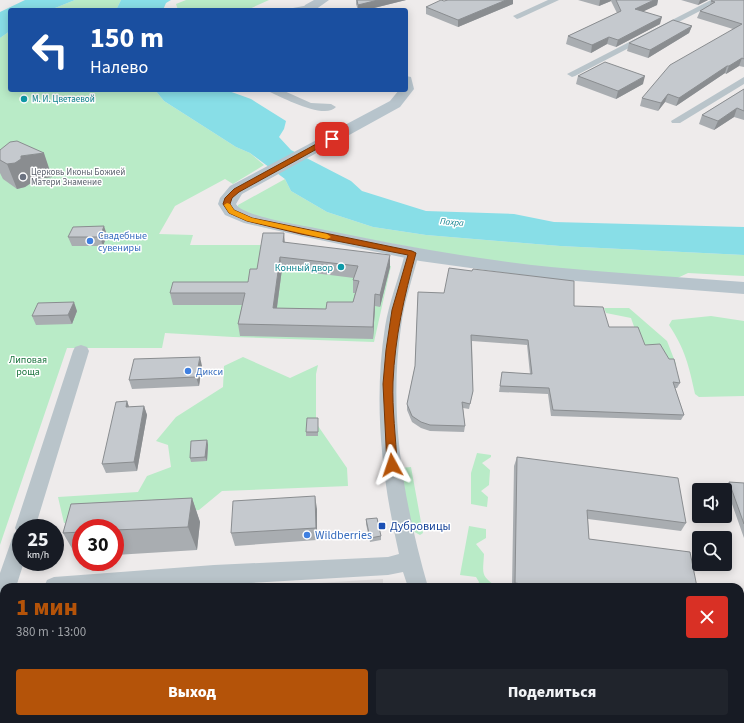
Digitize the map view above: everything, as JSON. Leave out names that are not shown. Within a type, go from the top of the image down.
[{"type":"main road","points":[[309,8],[322,0]]},
{"type":"main road","points":[[405,92],[395,104],[371,118],[240,188],[229,198],[227,204],[231,211],[238,216],[301,231],[412,253],[550,273],[744,288]]},
{"type":"street","points":[[517,16],[555,0]]},
{"type":"street","points":[[572,74],[717,0]]},
{"type":"street","points":[[676,121],[744,80]]},
{"type":"street","points":[[278,92],[309,106],[331,107]]},
{"type":"street","points":[[412,253],[393,327],[388,384],[392,465],[401,521],[417,583]]},
{"type":"street","points":[[27,519],[81,351]]},
{"type":"street","points":[[107,583],[214,575],[380,566],[410,561]]},
{"type":"street","points":[[7,583],[12,568]]},
{"type":"shaded area","points":[[383,579],[383,583],[319,583]]},
{"type":"green space","points":[[75,0],[121,0],[117,8],[55,8]]},
{"type":"green space","points":[[186,0],[269,0],[251,8],[177,8],[176,4]]},
{"type":"green space","name":"Липовая роща","points":[[8,32],[8,92],[157,92],[164,101],[236,147],[250,153],[264,165],[233,184],[225,179],[175,206],[159,234],[193,235],[190,245],[285,245],[320,259],[391,266],[374,342],[165,333],[162,348],[67,348],[0,545],[0,38]]},
{"type":"green space","points":[[285,179],[291,191],[327,212],[373,227],[426,235],[560,246],[744,255],[744,276],[688,273],[669,282],[550,273],[238,215],[238,205]]},
{"type":"green space","points":[[604,308],[629,308],[667,341],[676,364],[672,365],[642,349],[631,318],[606,313]]},
{"type":"green space","points":[[711,316],[744,321],[744,396],[699,397],[695,394],[686,358],[669,325],[672,320]]},
{"type":"green space","points":[[243,357],[290,378],[318,365],[316,374],[316,423],[347,468],[348,486],[222,491],[199,510],[106,519],[72,519],[72,522],[64,523],[58,497],[138,492],[147,476],[171,467],[168,445],[156,441],[176,417],[223,387],[224,366]]},
{"type":"green space","points":[[477,453],[491,455],[491,457],[482,463],[490,470],[489,485],[481,491],[488,497],[487,507],[471,504],[471,473]]},
{"type":"green space","points":[[411,467],[423,533],[420,535],[411,530],[401,468]]},
{"type":"green space","points":[[469,526],[486,529],[486,538],[476,544],[484,554],[483,570],[485,577],[492,583],[479,583],[476,577],[460,575]]},
{"type":"water","points":[[25,0],[75,0],[55,8],[8,8]]},
{"type":"water","points":[[121,0],[171,0],[166,3],[164,8],[117,8]]},
{"type":"water","points":[[8,8],[8,32],[0,38],[0,12]]},
{"type":"water","name":"Пахра","points":[[157,92],[232,92],[251,99],[286,121],[284,129],[279,137],[291,150],[351,181],[362,191],[426,211],[514,214],[554,222],[744,227],[744,255],[560,246],[426,235],[373,227],[327,212],[291,191],[285,179],[250,153],[236,147],[164,101]]},
{"type":"building","points":[[357,0],[378,0],[358,5]]},
{"type":"building","points":[[441,0],[506,0],[458,20],[426,7]]},
{"type":"building","points":[[616,0],[654,0],[635,9],[662,17],[618,40],[609,37],[592,45],[568,36],[621,11]]},
{"type":"building","points":[[744,0],[744,59],[742,58],[727,66],[679,98],[668,94],[661,103],[642,98],[670,65],[742,24],[700,11],[715,2],[711,1]]},
{"type":"building","points":[[673,20],[692,26],[650,50],[629,43]]},
{"type":"building","points":[[605,62],[645,76],[618,91],[578,76]]},
{"type":"building","points":[[744,89],[744,111],[737,108],[718,121],[702,115]]},
{"type":"building","points":[[17,141],[44,153],[21,156],[21,159],[15,163],[7,164],[0,160],[0,150],[10,142]]},
{"type":"building","points":[[104,226],[100,237],[68,237],[73,227]]},
{"type":"building","points":[[263,233],[284,233],[283,242],[390,255],[380,295],[375,294],[373,327],[238,324],[245,293],[170,293],[173,282],[248,282],[250,269],[257,269]],"holes":[[[280,257],[358,266],[353,280],[359,281],[353,302],[327,302],[326,309],[273,308]]]},
{"type":"building","points":[[449,268],[472,271],[473,269],[574,281],[574,306],[603,307],[609,327],[638,327],[645,345],[660,344],[669,359],[674,359],[680,383],[673,382],[684,415],[553,410],[549,388],[500,386],[502,372],[532,374],[528,340],[471,335],[473,391],[470,404],[462,402],[465,426],[430,425],[421,422],[412,416],[407,404],[415,366],[418,292],[444,293]]},
{"type":"building","points":[[74,302],[68,315],[32,316],[38,303]]},
{"type":"building","points":[[200,357],[196,377],[129,380],[134,359]]},
{"type":"building","points":[[127,401],[126,407],[144,406],[134,462],[102,464],[116,402]]},
{"type":"building","points":[[307,418],[318,418],[318,432],[306,432]]},
{"type":"building","points":[[207,440],[205,457],[190,458],[191,441]]},
{"type":"building","points":[[517,457],[678,478],[686,523],[587,510],[589,539],[690,552],[692,571],[694,571],[696,583],[515,583]]},
{"type":"building","points":[[729,482],[744,483],[744,524],[732,490],[732,483]]},
{"type":"building","points":[[315,496],[316,528],[231,533],[233,501]]},
{"type":"building","points":[[192,498],[188,527],[124,530],[124,519],[72,519],[72,532],[64,533],[71,504]]},
{"type":"building","points":[[377,518],[381,536],[370,538],[366,519]]},
{"type":"slow traffic","points":[[227,205],[231,211],[238,216],[250,220],[327,237]]},
{"type":"place","name":"М. И. Цветаевой","points":[[24,99]]},
{"type":"place","name":"Церковь Иконы Божией Матери Знамение","points":[[23,177]]},
{"type":"place","name":"Свадебные сувениры","points":[[90,241]]},
{"type":"place","name":"Конный двор","points":[[341,267]]},
{"type":"place","name":"Дикси","points":[[188,371]]},
{"type":"place","name":"Дубровицы","points":[[382,526]]},
{"type":"place","name":"Wildberries","points":[[307,535]]},
{"type":"route","points":[[332,139],[236,190],[229,198],[227,204],[231,211],[238,216],[250,220],[412,253],[393,327],[388,384],[392,465]]}]
